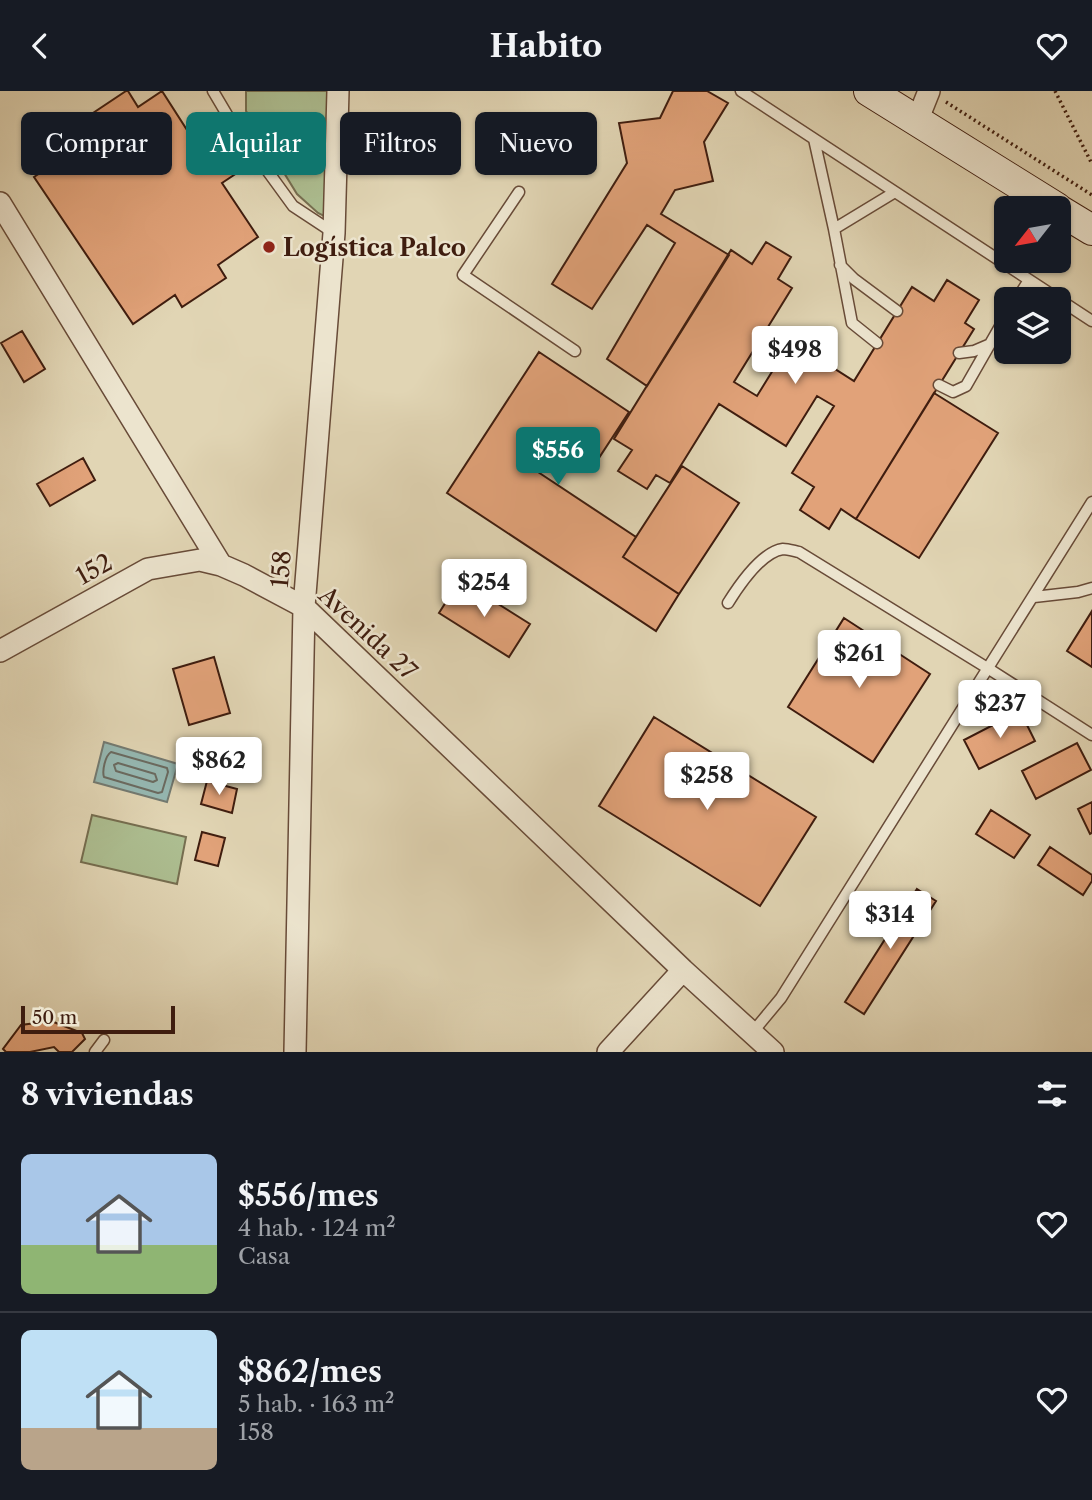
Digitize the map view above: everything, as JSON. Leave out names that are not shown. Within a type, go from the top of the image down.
[{"type":"main road","points":[[870,91],[1037,196]]},
{"type":"main road","points":[[1071,217],[1092,230]]},
{"type":"street","name":"158","points":[[295,1052],[304,607],[334,233],[338,91]]},
{"type":"street","points":[[917,121],[929,91]]},
{"type":"street","points":[[0,203],[221,565]]},
{"type":"street","name":"152","points":[[0,651],[148,569],[200,560],[221,565]]},
{"type":"street","name":"Avenida 27","points":[[221,565],[304,607],[683,970],[773,1052]]},
{"type":"street","points":[[608,1052],[683,970]]},
{"type":"lane","points":[[213,91],[229,118],[293,207],[334,233]]},
{"type":"lane","points":[[741,91],[1092,321]]},
{"type":"lane","points":[[814,139],[852,324],[877,343]]},
{"type":"lane","points":[[519,191],[463,275],[575,351]]},
{"type":"lane","points":[[834,229],[895,192]]},
{"type":"lane","points":[[840,265],[854,279],[897,311]]},
{"type":"lane","points":[[1025,287],[1029,280]]},
{"type":"lane","points":[[939,385],[953,392],[966,386],[994,335]]},
{"type":"lane","points":[[959,353],[988,345]]},
{"type":"lane","points":[[752,1033],[781,998],[1092,502]]},
{"type":"lane","points":[[728,603],[744,578],[772,553],[783,549],[799,552],[1092,736]]},
{"type":"lane","points":[[1034,597],[1078,592],[1092,587]]},
{"type":"lane","points":[[95,1052],[104,1040]]},
{"type":"path","points":[[929,91],[1092,195]]},
{"type":"path","points":[[1055,91],[1092,164]]},
{"type":"green space","points":[[246,91],[333,91],[328,218],[318,213],[297,194],[285,175],[326,175],[326,112],[246,111]]},
{"type":"green space","points":[[92,815],[186,837],[177,884],[81,862]]},
{"type":"water","points":[[104,742],[178,764],[167,802],[94,782]]},
{"type":"building","points":[[126,91],[138,107],[162,91],[186,128],[186,175],[234,175],[222,183],[258,237],[218,265],[226,278],[182,307],[175,295],[133,324],[34,177],[172,175],[172,112],[94,112]]},
{"type":"building","points":[[673,91],[707,91],[728,103],[704,142],[713,181],[675,190],[661,214],[729,255],[647,386],[607,359],[675,243],[647,225],[592,309],[552,284],[627,163],[619,123],[660,118]]},
{"type":"building","points":[[766,242],[791,257],[778,279],[792,288],[734,382],[757,396],[791,341],[854,381],[912,287],[934,301],[947,280],[979,300],[965,323],[974,329],[856,519],[841,509],[829,529],[800,510],[814,487],[792,473],[834,406],[817,396],[786,446],[719,404],[670,483],[656,475],[647,489],[618,471],[632,450],[614,439],[731,250],[752,264]]},
{"type":"building","points":[[22,331],[45,369],[24,382],[1,343]]},
{"type":"building","points":[[539,352],[629,412],[591,470],[554,446],[538,472],[636,537],[623,557],[679,594],[656,631],[447,493]]},
{"type":"building","points":[[934,393],[998,433],[919,558],[856,519]]},
{"type":"building","points":[[83,458],[95,480],[50,506],[37,484]]},
{"type":"building","points":[[682,466],[739,503],[679,594],[623,557]]},
{"type":"building","points":[[460,580],[530,624],[509,657],[439,613]]},
{"type":"building","points":[[1092,611],[1092,667],[1067,651]]},
{"type":"building","points":[[844,618],[930,674],[873,762],[788,707]]},
{"type":"building","points":[[214,657],[230,713],[189,725],[173,669]]},
{"type":"building","points":[[1020,711],[1035,741],[979,769],[964,740]]},
{"type":"building","points":[[654,717],[816,817],[760,906],[599,806]]},
{"type":"building","points":[[1077,743],[1091,770],[1036,799],[1022,771]]},
{"type":"building","points":[[207,781],[237,789],[232,813],[201,804]]},
{"type":"building","points":[[1092,802],[1092,833],[1090,834],[1078,809]]},
{"type":"building","points":[[991,810],[1030,835],[1014,858],[976,834]]},
{"type":"building","points":[[202,832],[225,838],[218,866],[195,860]]},
{"type":"building","points":[[1050,847],[1092,875],[1092,881],[1083,895],[1038,865]]},
{"type":"building","points":[[917,889],[936,901],[864,1014],[845,1002]]},
{"type":"building","points":[[51,1021],[82,1033],[85,1039],[72,1052],[59,1052],[54,1047],[30,1052],[6,1052],[3,1049],[21,1025]]},
{"type":"place","name":"Logística Palco","points":[[269,247]]}]
